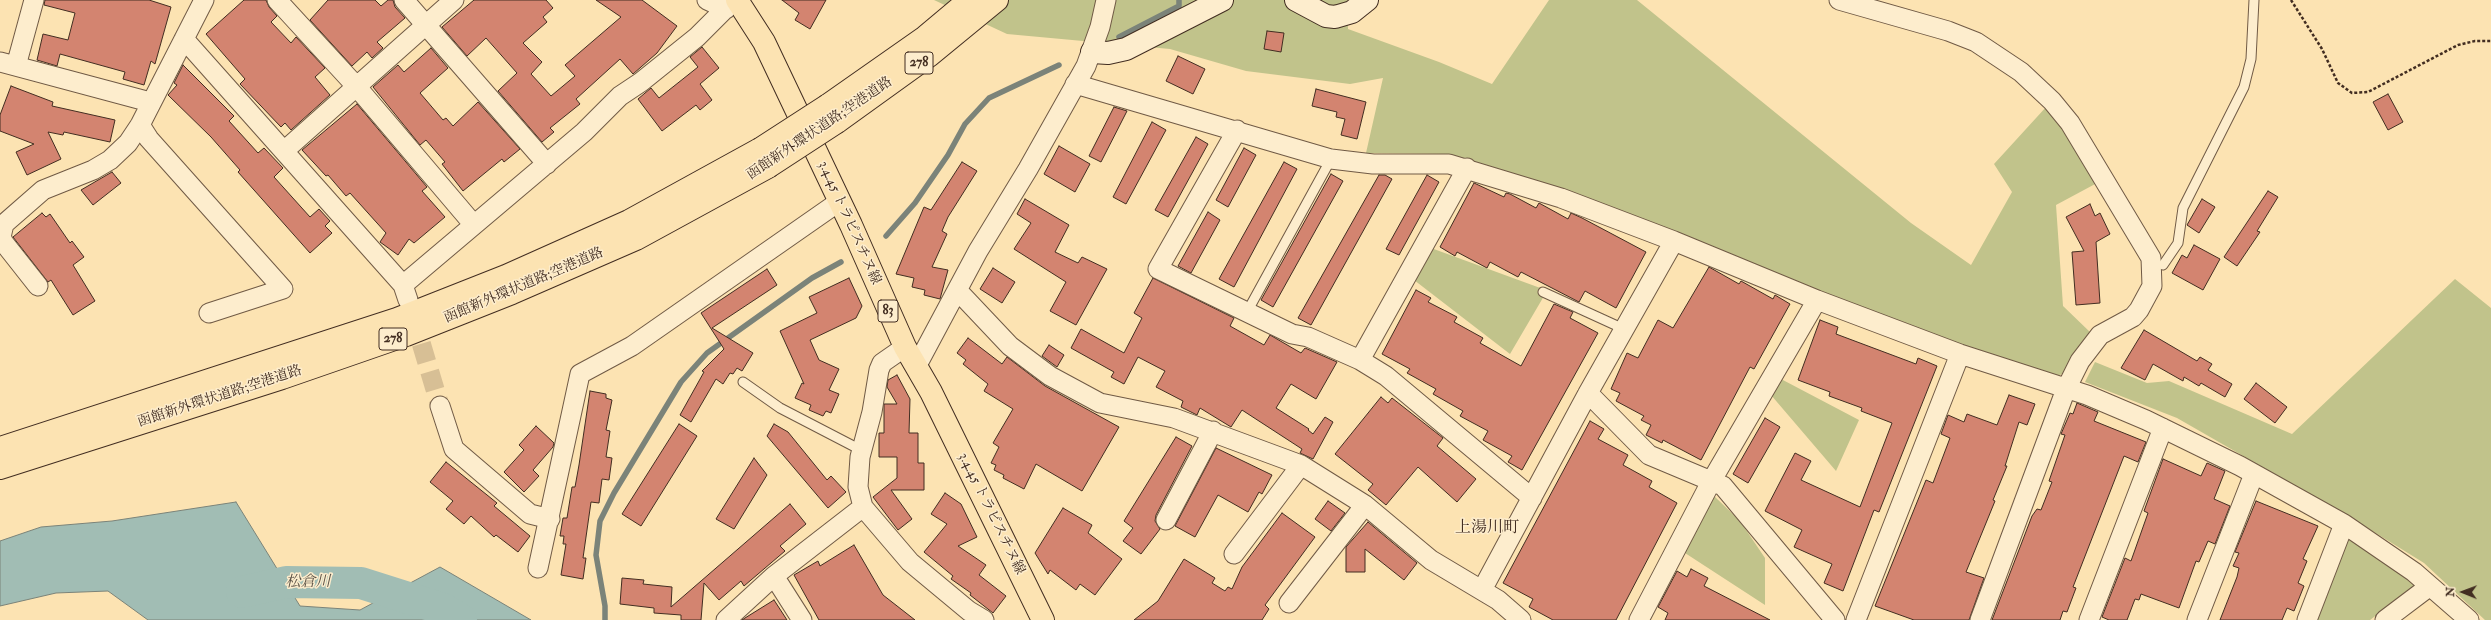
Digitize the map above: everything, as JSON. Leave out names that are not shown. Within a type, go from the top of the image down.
[{"type":"main road","name":"函館新外環状道路;空港道路","points":[[832,113],[969,0]]},
{"type":"main road","name":"函館新外環状道路;空港道路","points":[[0,468],[282,378],[406,335],[512,293],[636,239],[832,113],[930,55],[997,0]]},
{"type":"main road","name":"3.4.45 トラピスチヌ線","points":[[732,3],[764,42],[840,201],[905,347],[1043,620]]},
{"type":"main road","name":"函館新外環状道路;空港道路","points":[[0,448],[397,319],[506,276],[764,158]]},
{"type":"street","points":[[34,0],[8,64],[150,102]]},
{"type":"street","points":[[277,0],[356,86],[474,225]]},
{"type":"street","points":[[404,0],[547,164]]},
{"type":"street","points":[[284,151],[454,0]]},
{"type":"street","points":[[707,0],[732,3]]},
{"type":"street","points":[[916,367],[958,291],[978,251],[1028,169],[1092,52],[1106,0]]},
{"type":"street","points":[[1092,52],[1108,53],[1126,49],[1222,0]]},
{"type":"street","points":[[1296,0],[1326,16],[1335,17],[1352,12],[1367,0]]},
{"type":"street","points":[[1839,0],[1948,31],[1976,42],[2021,72],[2052,101],[2070,123],[2151,258],[2152,286],[2148,296],[2133,317],[2100,335],[2080,361],[2066,389],[1980,620]]},
{"type":"street","points":[[38,286],[4,243],[1,237],[4,224],[43,190],[94,170],[110,160],[128,143],[140,125],[150,102],[184,40],[200,1]]},
{"type":"street","points":[[184,40],[284,151],[405,292],[474,225],[584,132],[620,96],[641,82],[697,37],[732,3]]},
{"type":"street","points":[[1075,84],[1237,130],[1331,159],[1373,164],[1449,164],[1467,168],[1561,198],[1674,241],[1817,300],[1960,354],[2087,395],[2163,428],[2254,474],[2344,524],[2414,572],[2469,620]]},
{"type":"street","points":[[140,125],[149,139],[283,289],[209,313]]},
{"type":"street","points":[[1237,130],[1158,269],[1292,334],[1308,337],[1360,360],[1386,376],[1532,498]]},
{"type":"street","points":[[1360,360],[1467,168]]},
{"type":"street","points":[[538,568],[550,520],[580,374],[632,346],[840,201]]},
{"type":"street","points":[[1482,590],[1588,393],[1674,241]]},
{"type":"street","points":[[958,291],[1010,346],[1050,376],[1100,403],[1174,418],[1213,431],[1301,465],[1365,505],[1431,560],[1498,600],[1521,620]]},
{"type":"street","points":[[1638,620],[1712,480],[1817,300]]},
{"type":"street","points":[[905,347],[882,363],[872,412],[862,450],[858,487],[863,507],[910,562],[969,611],[984,620]]},
{"type":"street","points":[[1856,620],[1960,354]]},
{"type":"street","points":[[1588,393],[1649,455],[1712,480],[1723,486],[1835,620]]},
{"type":"street","points":[[440,406],[454,450],[530,514],[550,520]]},
{"type":"street","points":[[2089,620],[2163,428]]},
{"type":"street","points":[[1166,520],[1213,431]]},
{"type":"street","points":[[1234,554],[1301,465]]},
{"type":"street","points":[[2197,620],[2254,474]]},
{"type":"street","points":[[1289,603],[1365,505]]},
{"type":"street","points":[[726,620],[774,576],[863,507]]},
{"type":"street","points":[[2306,620],[2344,524]]},
{"type":"street","points":[[774,576],[802,620]]},
{"type":"street","points":[[2385,620],[2430,586]]},
{"type":"lane","points":[[2162,265],[2178,243],[2183,208],[2244,87],[2251,59],[2254,0]]},
{"type":"lane","points":[[1247,312],[1331,159]]},
{"type":"lane","points":[[1543,292],[1624,329]]},
{"type":"lane","points":[[743,382],[780,408],[862,450]]},
{"type":"path","points":[[2291,0],[2322,48],[2338,83],[2352,93],[2368,92],[2458,45],[2475,41],[2491,41]]},
{"type":"green space","points":[[934,0],[1347,0],[1348,29],[1439,62],[1492,84],[1549,0],[1637,0],[1911,223],[1971,265],[2012,192],[1994,164],[2047,106],[2097,183],[2056,205],[2063,306],[2091,333],[2065,372],[2055,378],[1963,348],[1567,191],[1449,154],[1366,153],[1383,78],[1350,84],[1246,71],[1170,49],[1007,34]]},
{"type":"green space","points":[[1431,248],[1543,289],[1544,296],[1510,354],[1414,280]]},
{"type":"green space","points":[[2455,279],[2491,308],[2491,620],[2485,620],[2424,563],[2353,519],[2177,418],[2085,382],[2095,362],[2147,383],[2169,381],[2292,434]]},
{"type":"green space","points":[[1781,379],[1859,420],[1836,471],[1771,395]]},
{"type":"green space","points":[[1714,496],[1740,521],[1765,558],[1765,605],[1685,553]]},
{"type":"green space","points":[[2347,537],[2416,585],[2370,620],[2315,620]]},
{"type":"water","points":[[236,502],[300,606],[360,610],[440,567],[531,620],[148,620],[108,591],[56,593],[0,606],[0,541],[41,527],[112,521]]},
{"type":"building","points":[[45,0],[149,0],[171,7],[155,64],[151,61],[144,85],[123,79],[125,72],[60,54],[57,66],[37,60],[43,34],[68,40],[75,13],[44,5]]},
{"type":"building","points":[[244,0],[266,0],[269,7],[277,16],[271,22],[291,43],[296,37],[325,68],[315,77],[330,95],[291,130],[285,123],[281,127],[240,84],[245,79],[206,34]]},
{"type":"building","points":[[328,0],[375,0],[381,6],[388,0],[393,0],[395,7],[405,18],[377,42],[383,48],[372,58],[367,52],[352,66],[310,20]]},
{"type":"building","points":[[474,0],[546,0],[553,8],[543,17],[547,22],[523,43],[542,62],[531,74],[551,96],[575,76],[565,65],[621,17],[596,0],[642,0],[677,26],[657,53],[633,74],[620,59],[576,99],[580,104],[550,128],[554,132],[542,142],[498,91],[517,73],[486,38],[467,56],[442,27]]},
{"type":"building","points":[[782,0],[826,0],[810,29],[795,20],[799,13]]},
{"type":"building","points":[[1267,31],[1284,33],[1281,52],[1264,49]]},
{"type":"building","points":[[702,47],[719,68],[700,84],[712,100],[700,110],[696,105],[662,131],[638,99],[651,88],[659,98],[698,67],[690,57]]},
{"type":"building","points":[[431,48],[448,68],[420,93],[443,120],[446,118],[453,126],[478,102],[520,149],[504,162],[502,159],[463,191],[442,164],[445,162],[426,140],[420,145],[373,87],[398,65],[404,72]]},
{"type":"building","points":[[1178,56],[1205,69],[1193,94],[1166,81]]},
{"type":"building","points":[[183,65],[234,116],[229,121],[258,153],[264,148],[283,168],[274,177],[310,217],[319,209],[330,221],[325,226],[332,233],[310,253],[238,172],[240,170],[211,137],[168,95],[177,85],[174,83]]},
{"type":"building","points":[[11,86],[53,102],[52,106],[115,120],[110,142],[64,132],[63,135],[48,132],[61,159],[27,175],[16,152],[34,144],[0,131],[0,115]]},
{"type":"building","points":[[1316,89],[1366,102],[1357,139],[1341,135],[1345,119],[1336,117],[1337,112],[1312,106]]},
{"type":"building","points":[[2388,94],[2403,122],[2388,130],[2373,102]]},
{"type":"building","points":[[357,104],[427,187],[422,191],[445,217],[414,243],[409,239],[398,255],[380,242],[386,233],[350,193],[346,196],[328,175],[326,176],[302,150]]},
{"type":"building","points":[[1114,107],[1127,111],[1101,162],[1089,156]]},
{"type":"building","points":[[1152,122],[1166,130],[1126,204],[1113,197]]},
{"type":"building","points":[[1196,137],[1208,144],[1168,217],[1155,210]]},
{"type":"building","points":[[1059,146],[1090,164],[1075,192],[1044,174]]},
{"type":"building","points":[[1244,148],[1256,155],[1228,207],[1216,200]]},
{"type":"building","points":[[962,162],[977,171],[948,217],[942,231],[947,234],[932,267],[948,270],[940,299],[924,295],[925,290],[912,287],[914,278],[896,274],[924,207],[931,210]]},
{"type":"building","points":[[1284,162],[1297,169],[1234,287],[1219,279]]},
{"type":"building","points":[[112,172],[121,183],[93,205],[81,190]]},
{"type":"building","points":[[1331,174],[1343,181],[1273,307],[1261,300]]},
{"type":"building","points":[[1379,175],[1385,175],[1392,179],[1311,325],[1298,318]]},
{"type":"building","points":[[1427,175],[1439,182],[1399,255],[1386,249]]},
{"type":"building","points":[[1474,183],[1504,197],[1506,193],[1510,194],[1536,208],[1539,203],[1568,219],[1571,213],[1646,252],[1616,308],[1585,291],[1579,302],[1521,272],[1518,277],[1490,262],[1487,268],[1457,252],[1455,256],[1440,247]]},
{"type":"building","points":[[2268,191],[2278,197],[2257,231],[2260,232],[2237,266],[2224,257]]},
{"type":"building","points":[[1025,199],[1069,225],[1055,252],[1078,263],[1082,257],[1107,269],[1076,325],[1050,311],[1066,282],[1014,249],[1031,223],[1017,214]]},
{"type":"building","points":[[2202,199],[2215,207],[2199,233],[2187,225]]},
{"type":"building","points":[[2090,204],[2095,216],[2100,213],[2110,234],[2096,242],[2100,303],[2076,305],[2072,252],[2084,251],[2066,217]]},
{"type":"building","points":[[1208,212],[1220,220],[1191,273],[1178,266]]},
{"type":"building","points":[[42,213],[46,217],[50,214],[70,243],[72,241],[84,257],[73,265],[95,301],[73,315],[51,280],[48,282],[13,237]]},
{"type":"building","points":[[2194,245],[2220,259],[2203,290],[2172,273],[2182,255],[2187,258]]},
{"type":"building","points":[[1709,267],[1739,284],[1741,281],[1773,299],[1775,295],[1790,304],[1754,369],[1750,367],[1701,460],[1663,440],[1662,443],[1646,435],[1651,425],[1641,420],[1644,416],[1616,401],[1620,393],[1611,389],[1627,353],[1638,358],[1658,320],[1673,328]]},
{"type":"building","points":[[993,268],[1015,282],[1002,303],[980,289]]},
{"type":"building","points":[[767,269],[777,285],[712,328],[753,353],[742,371],[737,368],[733,374],[730,373],[723,384],[716,379],[691,422],[680,415],[704,372],[702,371],[724,349],[701,313]]},
{"type":"building","points":[[849,278],[862,306],[856,318],[810,340],[819,360],[839,369],[829,390],[839,394],[831,413],[826,411],[823,416],[809,410],[811,405],[795,398],[802,383],[804,384],[780,331],[817,313],[809,297]]},
{"type":"building","points":[[1153,278],[1234,318],[1230,326],[1264,345],[1270,335],[1301,353],[1305,348],[1337,362],[1316,399],[1291,384],[1276,408],[1309,429],[1308,430],[1313,434],[1325,417],[1333,422],[1313,459],[1300,453],[1302,449],[1242,410],[1231,427],[1200,408],[1197,415],[1181,407],[1183,401],[1156,387],[1165,371],[1138,357],[1124,384],[1111,377],[1114,372],[1071,348],[1081,329],[1124,353],[1142,318],[1134,313]]},
{"type":"building","points":[[1416,290],[1431,298],[1428,302],[1457,317],[1454,322],[1483,338],[1480,343],[1521,366],[1554,304],[1573,312],[1570,318],[1598,333],[1522,470],[1508,462],[1512,456],[1483,440],[1488,431],[1460,416],[1463,411],[1433,394],[1436,389],[1407,373],[1410,369],[1382,354]]},
{"type":"building","points":[[1820,320],[1838,327],[1836,334],[1916,364],[1918,358],[1937,366],[1879,512],[1874,510],[1843,591],[1824,583],[1832,564],[1794,547],[1802,530],[1765,511],[1795,453],[1811,461],[1801,480],[1860,507],[1892,423],[1861,411],[1862,408],[1829,396],[1830,392],[1798,380]]},
{"type":"building","points":[[2144,330],[2197,361],[2200,357],[2212,364],[2208,370],[2232,384],[2225,397],[2201,383],[2199,386],[2184,377],[2183,381],[2153,364],[2145,380],[2121,368]]},
{"type":"building","points":[[968,338],[1002,364],[1007,357],[1045,386],[1119,427],[1082,491],[1036,464],[1024,489],[1003,478],[1004,475],[994,470],[996,465],[991,463],[999,447],[993,443],[1013,409],[984,391],[988,384],[963,364],[966,360],[957,353]]},
{"type":"building","points":[[1049,345],[1064,355],[1057,367],[1042,356]]},
{"type":"building","points":[[897,375],[910,399],[909,433],[918,433],[918,463],[924,463],[924,490],[891,490],[912,519],[898,530],[873,497],[897,478],[897,457],[879,457],[879,433],[884,433],[884,404],[897,404],[887,387],[888,380]]},
{"type":"building","points":[[2256,383],[2287,407],[2275,423],[2244,399]]},
{"type":"building","points":[[590,391],[606,394],[606,398],[612,400],[606,430],[610,431],[606,457],[612,458],[609,480],[602,479],[599,503],[591,502],[583,558],[586,558],[583,579],[561,575],[566,544],[563,544],[564,536],[560,536],[563,518],[567,518],[572,487],[575,487]]},
{"type":"building","points":[[2009,395],[2035,404],[2027,425],[2019,422],[2005,466],[2007,466],[1993,500],[1995,501],[1966,572],[1984,578],[1969,620],[1914,620],[1875,606],[1926,480],[1933,483],[1950,438],[1941,434],[1948,415],[1964,422],[1967,414],[1997,425]]},
{"type":"building","points":[[1381,397],[1388,403],[1392,398],[1443,438],[1437,446],[1476,479],[1457,502],[1418,467],[1386,505],[1368,490],[1373,484],[1335,454]]},
{"type":"building","points":[[2077,403],[2098,412],[2094,421],[2146,442],[2138,462],[2124,456],[2073,587],[2076,588],[2067,612],[2063,611],[2060,620],[1992,620],[2032,516],[2037,509],[2041,510],[2052,482],[2049,481],[2065,435],[2061,434],[2070,413],[2073,414]]},
{"type":"building","points":[[1765,418],[1780,427],[1748,483],[1733,474]]},
{"type":"building","points":[[1590,421],[1604,429],[1598,439],[1628,455],[1623,465],[1652,481],[1649,487],[1677,503],[1616,620],[1553,620],[1529,607],[1533,599],[1503,583]]},
{"type":"building","points":[[679,424],[697,436],[641,526],[622,514]]},
{"type":"building","points":[[774,424],[788,432],[827,480],[831,476],[846,492],[828,508],[767,436]]},
{"type":"building","points":[[536,426],[554,443],[553,447],[533,470],[539,476],[524,492],[504,472],[524,450],[519,445]]},
{"type":"building","points":[[1176,437],[1192,446],[1156,515],[1155,521],[1160,529],[1141,554],[1123,541],[1133,528],[1124,521]]},
{"type":"building","points":[[1216,448],[1272,475],[1262,494],[1259,492],[1248,512],[1218,495],[1195,537],[1175,526]]},
{"type":"building","points":[[754,458],[767,475],[734,529],[716,519]]},
{"type":"building","points":[[2163,459],[2201,476],[2207,463],[2225,471],[2214,499],[2230,506],[2215,544],[2208,541],[2199,562],[2196,561],[2179,608],[2141,594],[2139,600],[2135,599],[2127,620],[2109,620],[2102,617],[2125,558],[2131,561],[2148,513],[2144,511]]},
{"type":"building","points":[[446,462],[497,503],[494,506],[530,536],[518,552],[496,535],[494,537],[471,516],[464,524],[446,509],[453,501],[430,482]]},
{"type":"building","points":[[945,493],[961,504],[977,537],[958,546],[986,565],[979,575],[1006,596],[993,613],[970,595],[971,593],[951,579],[953,576],[924,552],[947,524],[931,514]]},
{"type":"building","points":[[1328,501],[1345,513],[1331,531],[1315,519]]},
{"type":"building","points":[[2256,501],[2318,526],[2303,559],[2307,561],[2298,583],[2304,586],[2294,611],[2287,608],[2282,620],[2220,620],[2237,577],[2239,568],[2233,566],[2239,553],[2235,552]]},
{"type":"building","points":[[790,504],[806,524],[780,546],[785,551],[744,586],[741,581],[719,600],[704,583],[701,620],[681,620],[681,615],[654,613],[654,608],[620,604],[622,578],[644,580],[643,584],[672,587],[671,607]]},
{"type":"building","points":[[1063,508],[1092,525],[1088,533],[1122,559],[1095,595],[1080,584],[1076,590],[1050,570],[1048,574],[1035,553]]},
{"type":"building","points":[[1282,513],[1315,537],[1265,605],[1269,609],[1262,620],[1134,620],[1158,601],[1184,559],[1215,578],[1212,583],[1225,591],[1228,587],[1232,589],[1242,567]]},
{"type":"building","points":[[1368,522],[1417,563],[1404,580],[1365,549],[1365,572],[1346,572],[1346,547]]},
{"type":"building","points":[[854,545],[883,595],[915,620],[819,620],[794,575],[818,561],[820,566]]},
{"type":"building","points":[[1691,569],[1708,578],[1704,586],[1770,620],[1665,620],[1668,613],[1658,607],[1677,571],[1687,577]]},
{"type":"building","points":[[774,600],[787,620],[742,620],[745,618]]},
{"type":"waterway","points":[[1119,37],[1179,6],[1179,0]]},
{"type":"waterway","points":[[886,236],[915,203],[948,155],[965,124],[989,98],[1059,65]]},
{"type":"waterway","points":[[605,620],[605,606],[596,555],[600,521],[614,493],[681,382],[707,353],[812,278],[841,262]]},
{"type":"waterway","name":"松倉川","points":[[242,592],[286,582],[361,583],[443,609],[461,620]]},
{"type":"tunnel","points":[[413,316],[440,406]]},
{"type":"district","name":"上湯川町","points":[[1487,529]]}]
